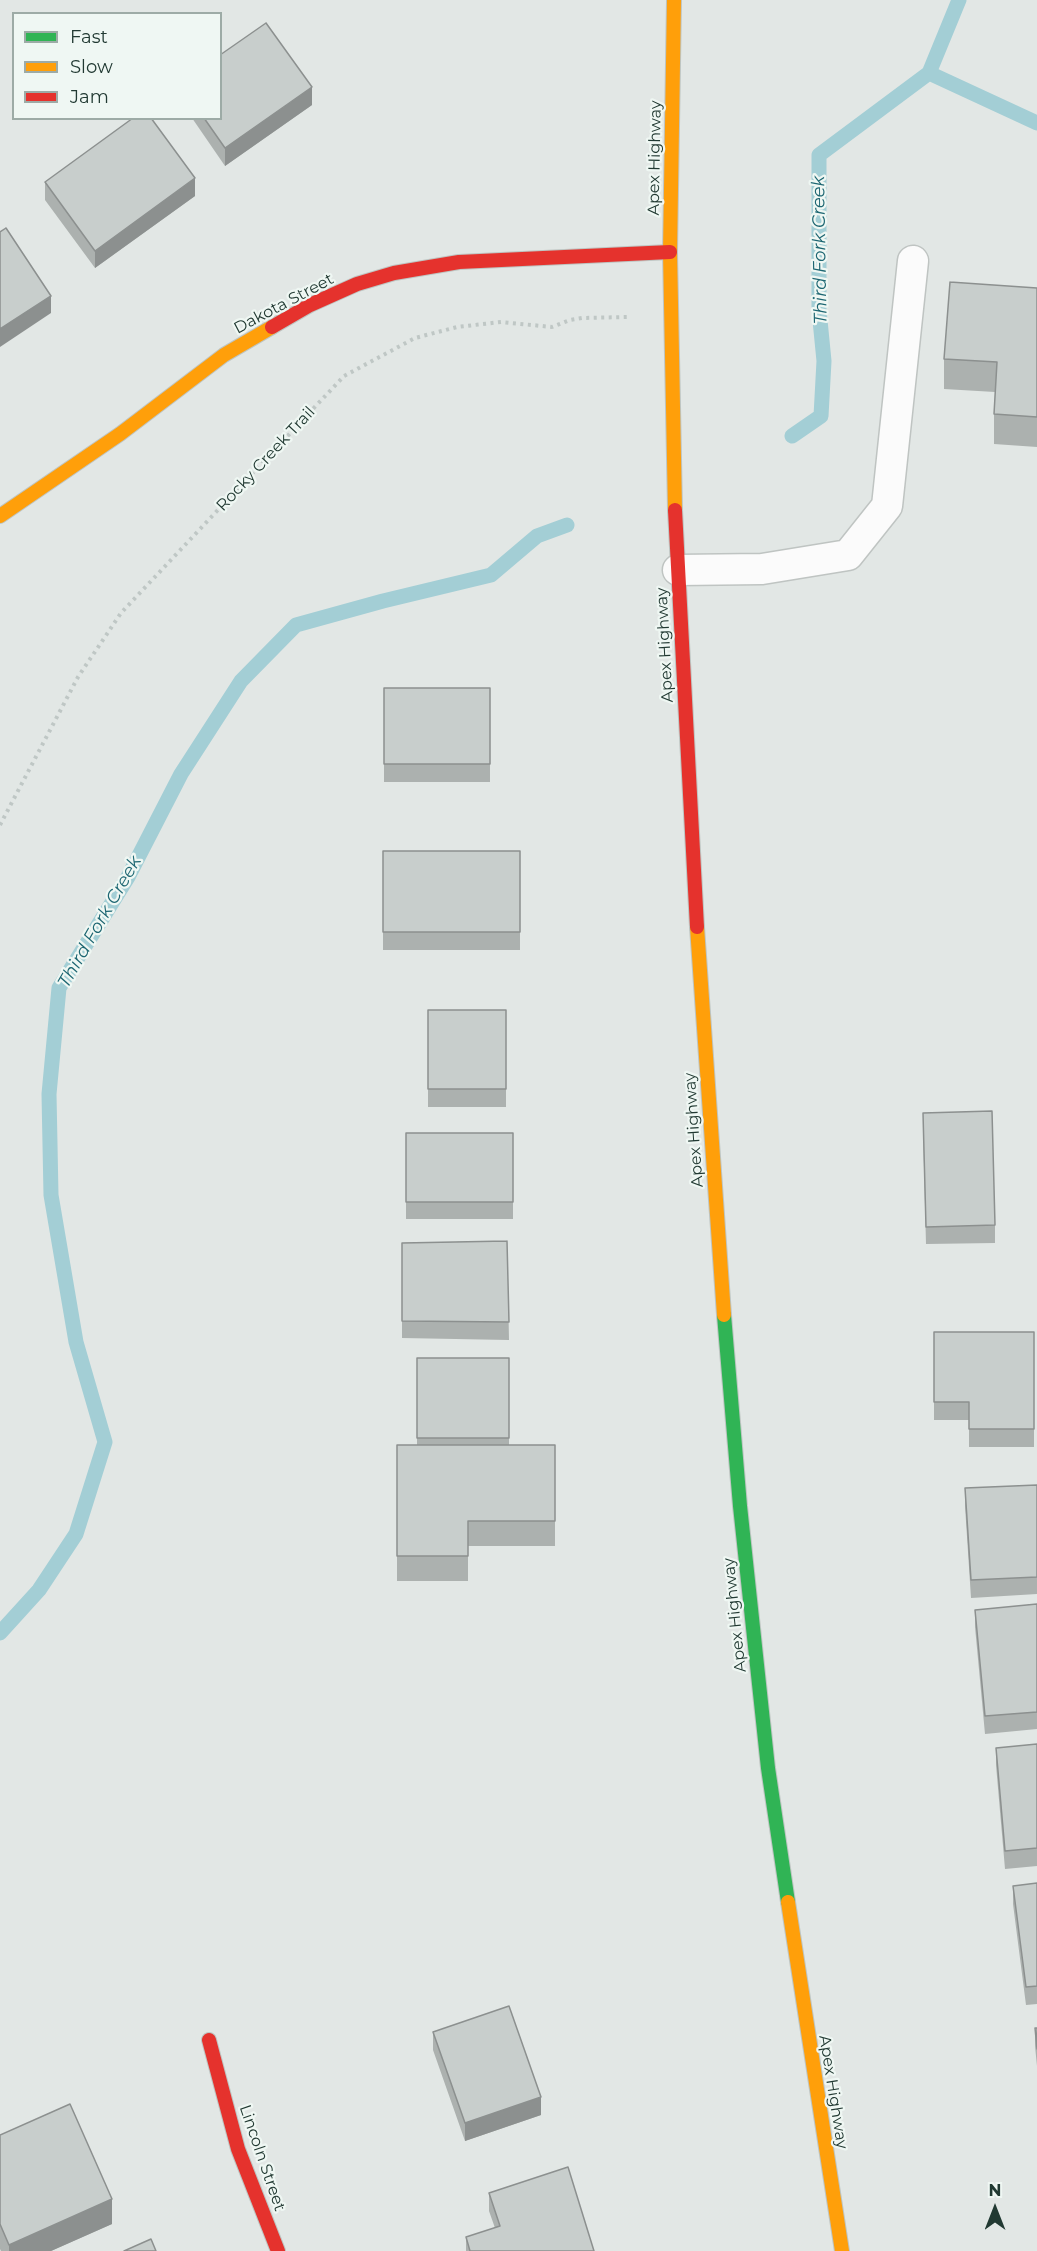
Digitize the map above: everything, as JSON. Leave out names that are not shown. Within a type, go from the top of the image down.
[{"type":"main road","name":"Apex Highway","points":[[674,0],[670,252],[678,570],[694,896],[718,1238],[740,1506],[768,1768],[842,2251]]},
{"type":"main road","name":"Dakota Street","points":[[0,516],[120,434],[225,355],[310,305],[357,284],[394,273],[459,262],[670,252]]},
{"type":"main road","name":"Lincoln Street","points":[[209,2040],[238,2149],[278,2251]]},
{"type":"lane","points":[[678,570],[762,569],[848,555],[888,506],[913,261]]},
{"type":"path","name":"Rocky Creek Trail","points":[[0,825],[78,677],[121,613],[344,376],[415,338],[457,327],[501,322],[552,327],[582,318],[672,316]]},
{"type":"building","points":[[266,23],[312,87],[225,148],[205,120],[222,120],[222,54]]},
{"type":"building","points":[[130,120],[152,120],[195,178],[95,251],[45,182]]},
{"type":"building","points":[[6,228],[51,296],[0,329],[0,232]]},
{"type":"building","points":[[950,282],[1037,288],[1037,417],[994,414],[997,362],[944,359]]},
{"type":"building","points":[[384,688],[490,688],[490,764],[384,764]]},
{"type":"building","points":[[383,851],[520,851],[520,932],[383,932]]},
{"type":"building","points":[[428,1010],[506,1010],[506,1089],[428,1089]]},
{"type":"building","points":[[992,1111],[995,1225],[926,1227],[923,1113]]},
{"type":"building","points":[[406,1133],[513,1133],[513,1202],[406,1202]]},
{"type":"building","points":[[507,1241],[509,1322],[402,1321],[402,1243]]},
{"type":"building","points":[[934,1332],[1034,1332],[1034,1429],[969,1429],[969,1402],[934,1402]]},
{"type":"building","points":[[417,1358],[509,1358],[509,1438],[417,1438]]},
{"type":"building","points":[[397,1445],[555,1445],[555,1521],[468,1521],[468,1556],[397,1556]]},
{"type":"building","points":[[1037,1485],[1037,1577],[971,1580],[965,1488]]},
{"type":"building","points":[[1037,1604],[1037,1712],[985,1716],[975,1610]]},
{"type":"building","points":[[1037,1744],[1037,1848],[1005,1851],[996,1748]]},
{"type":"building","points":[[1037,1883],[1037,1986],[1026,1987],[1013,1886]]},
{"type":"building","points":[[509,2006],[541,2097],[465,2123],[433,2032]]},
{"type":"building","points":[[70,2104],[112,2199],[9,2245],[0,2224],[0,2135]]},
{"type":"building","points":[[568,2167],[594,2251],[470,2251],[466,2237],[500,2226],[489,2193]]},
{"type":"building","points":[[151,2239],[156,2251],[124,2251]]},
{"type":"waterway","name":"Third Fork Creek","points":[[792,436],[821,416],[824,361],[819,310],[819,155],[929,73],[959,0]]},
{"type":"waterway","points":[[929,73],[1037,123]]},
{"type":"waterway","name":"Third Fork Creek","points":[[0,1633],[39,1590],[76,1534],[105,1442],[76,1342],[51,1195],[49,1094],[59,988],[128,877],[181,774],[241,681],[296,625],[491,575],[537,536],[567,525]]},
{"type":"traffic: fast","points":[[724,1315],[740,1506],[768,1768],[788,1902]]},
{"type":"traffic: slow","points":[[674,0],[670,252],[675,510]]},
{"type":"traffic: slow","points":[[0,516],[120,434],[224,355],[272,327]]},
{"type":"traffic: slow","points":[[697,927],[724,1315]]},
{"type":"traffic: slow","points":[[788,1902],[842,2251]]},
{"type":"traffic: jam","points":[[272,327],[310,305],[357,284],[394,273],[459,262],[670,252]]},
{"type":"traffic: jam","points":[[675,510],[697,927]]},
{"type":"traffic: jam","points":[[209,2040],[238,2149],[278,2251]]}]
